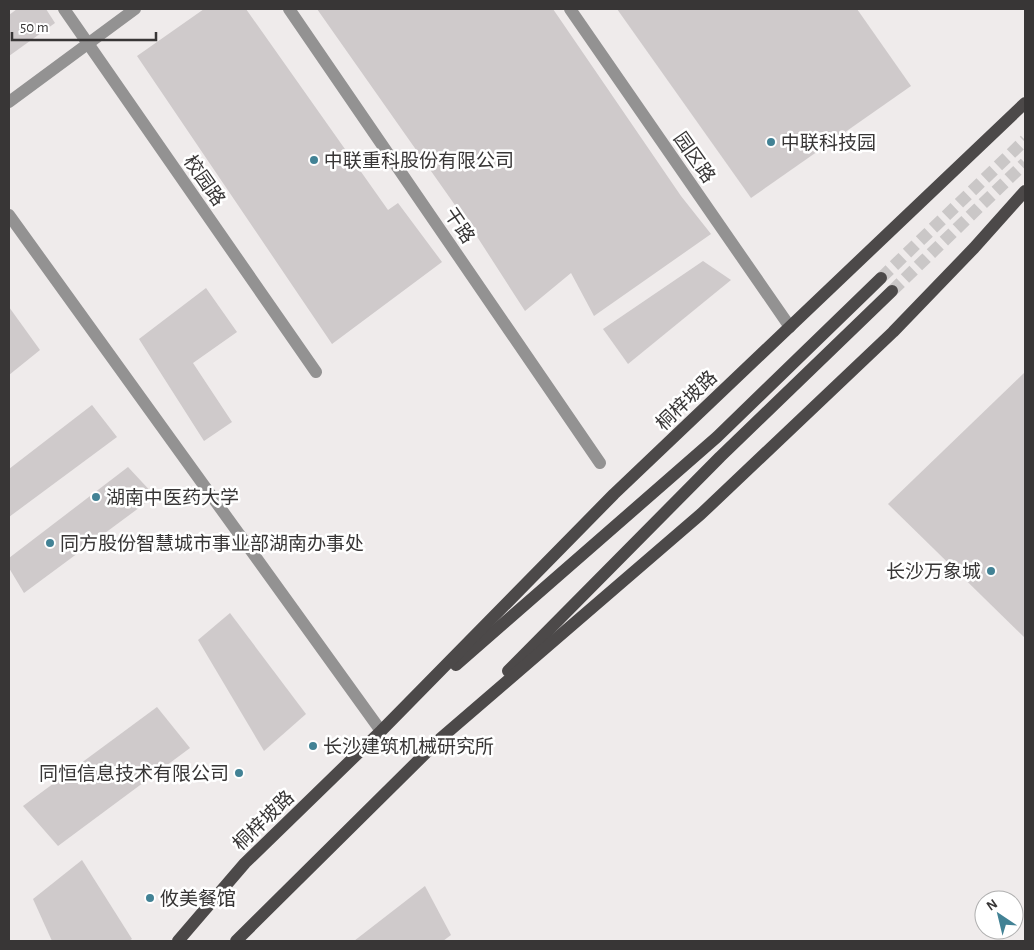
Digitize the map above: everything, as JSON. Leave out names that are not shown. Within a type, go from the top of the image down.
[{"type":"main road","name":"桐梓坡路","points":[[178,941],[245,863],[381,731],[614,494],[1025,103]]},
{"type":"main road","points":[[441,738],[701,514],[893,332],[974,248],[1025,191]]},
{"type":"main road","name":"桐梓坡路","points":[[381,731],[717,437],[881,278]]},
{"type":"main road","points":[[236,941],[720,457],[892,291]]},
{"type":"street","name":"校园路","points":[[64,9],[316,372]]},
{"type":"street","points":[[9,102],[134,9]]},
{"type":"street","name":"干路","points":[[289,9],[600,463]]},
{"type":"street","name":"园区路","points":[[570,9],[790,327]]},
{"type":"street","points":[[9,215],[381,731]]},
{"type":"building","points":[[17,9],[46,9],[55,23],[9,56],[9,15]]},
{"type":"building","points":[[204,9],[246,9],[388,210],[398,203],[442,262],[332,344],[137,56]]},
{"type":"building","points":[[317,9],[553,9],[681,196],[711,234],[594,316],[571,273],[525,311],[476,235]]},
{"type":"building","name":"中联科技园","points":[[617,9],[857,9],[911,86],[751,198]]},
{"type":"building","points":[[703,261],[731,280],[628,364],[603,329]]},
{"type":"building","points":[[206,288],[237,332],[193,363],[232,422],[204,441],[139,339]]},
{"type":"building","points":[[9,307],[40,350],[9,375]]},
{"type":"building","name":"长沙万象城","points":[[1025,372],[1025,638],[888,504]]},
{"type":"building","points":[[92,405],[117,437],[9,517],[9,469]]},
{"type":"building","points":[[128,467],[155,496],[24,593],[9,568],[9,558]]},
{"type":"building","points":[[230,613],[306,714],[264,751],[198,640]]},
{"type":"building","points":[[157,707],[190,748],[58,846],[23,806]]},
{"type":"building","points":[[82,860],[132,939],[129,941],[52,941],[33,899]]},
{"type":"building","points":[[425,886],[451,935],[443,941],[354,941]]},
{"type":"tunnel","points":[[881,278],[1025,140]]},
{"type":"tunnel","points":[[892,291],[1025,163]]},
{"type":"place","name":"中联科技园","points":[[771,142]]},
{"type":"place","name":"中联重科股份有限公司","points":[[314,160]]},
{"type":"place","name":"湖南中医药大学","points":[[96,497]]},
{"type":"place","name":"同方股份智慧城市事业部湖南办事处","points":[[50,543]]},
{"type":"place","name":"长沙万象城","points":[[991,571]]},
{"type":"place","name":"长沙建筑机械研究所","points":[[313,746]]},
{"type":"place","name":"同恒信息技术有限公司","points":[[239,773]]},
{"type":"place","name":"攸美餐馆","points":[[150,898]]}]
